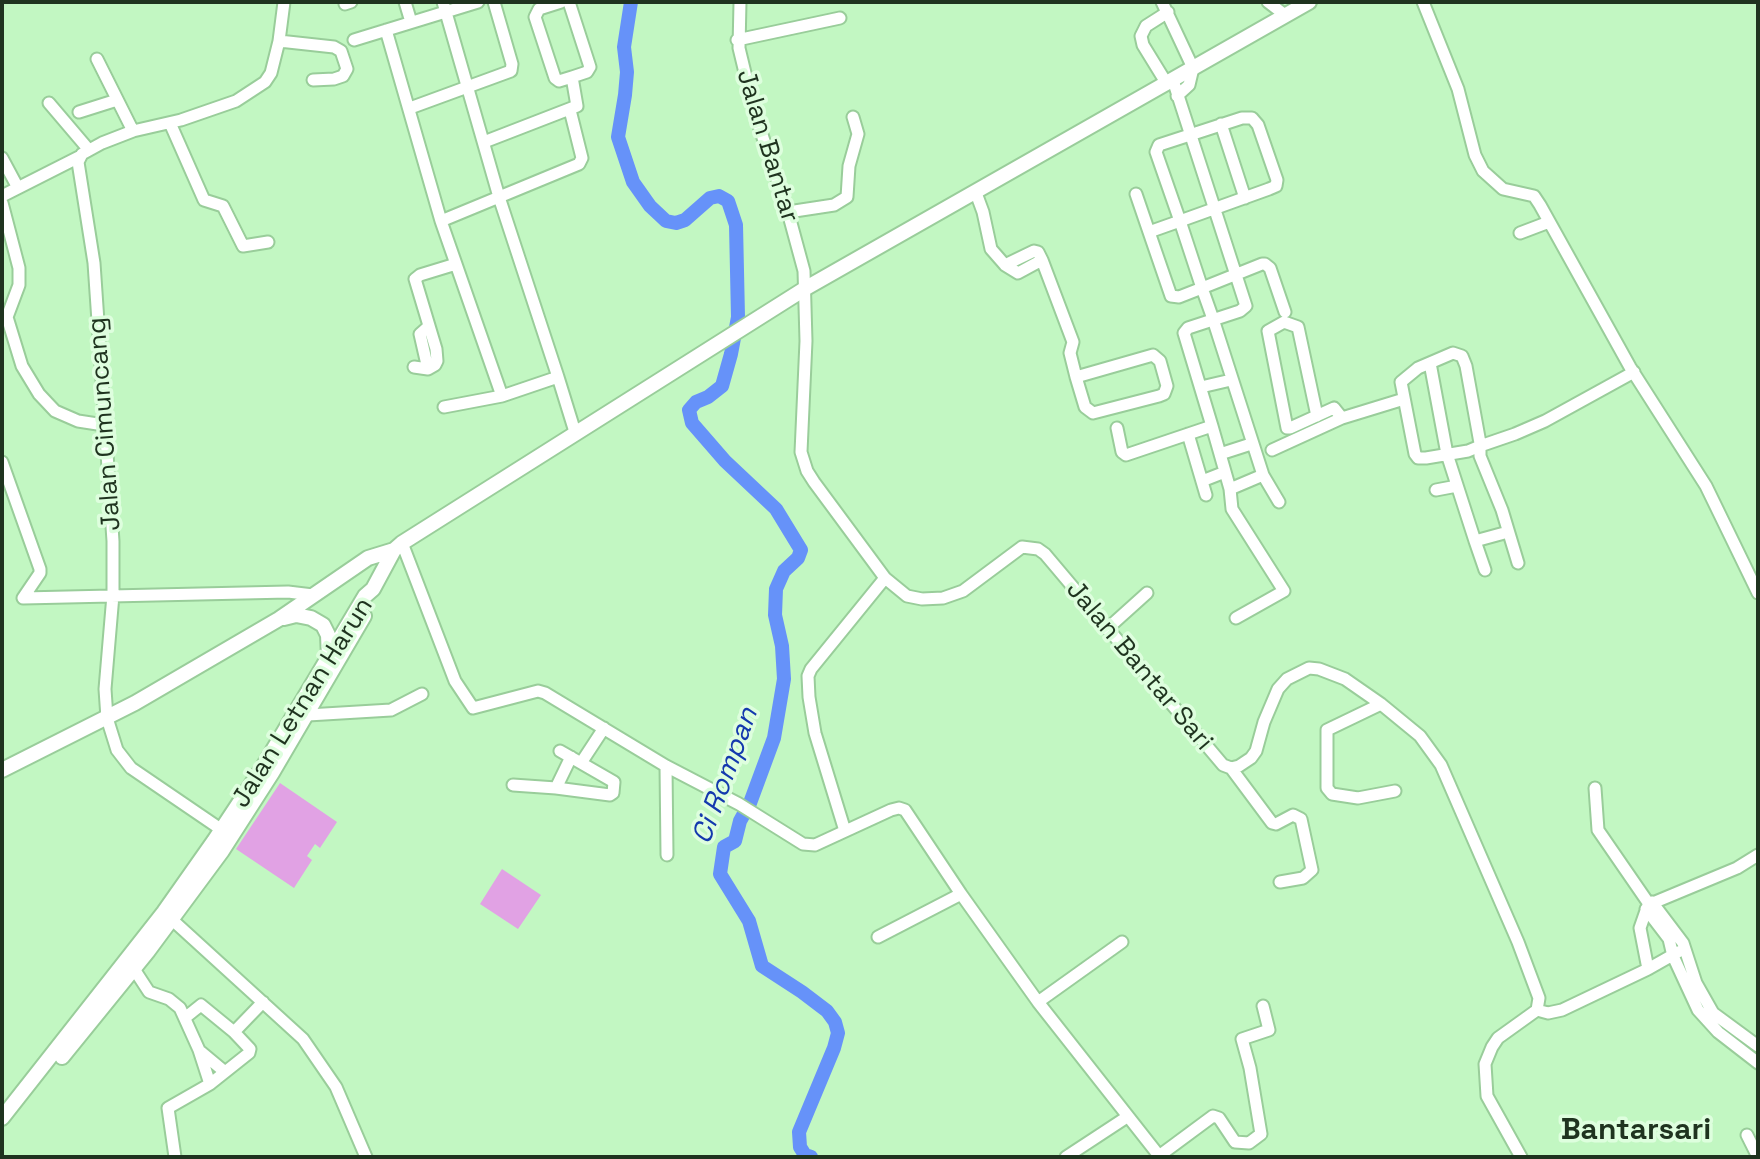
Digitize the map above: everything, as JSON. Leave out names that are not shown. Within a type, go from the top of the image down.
[{"type":"main road","points":[[2,770],[107,718],[279,619],[368,558],[398,547],[806,288],[1306,4]]},
{"type":"main road","points":[[373,589],[398,547]]},
{"type":"main road","name":"Jalan Letnan Harun","points":[[10,1113],[222,851],[329,658],[365,596],[373,589]]},
{"type":"main road","name":"Jalan Letnan Harun","points":[[168,916],[222,830],[308,715],[373,601],[373,589]]},
{"type":"main road","points":[[279,619],[296,615],[323,625],[328,635],[329,658]]},
{"type":"main road","points":[[2,1132],[10,1113],[134,969],[168,916]]},
{"type":"street","points":[[2,196],[102,143],[236,101],[265,82],[271,73],[279,41],[284,2]]},
{"type":"street","points":[[405,2],[411,22]]},
{"type":"street","points":[[354,40],[411,22],[444,7],[478,2]]},
{"type":"street","points":[[410,108],[511,71],[512,64],[494,2]]},
{"type":"street","points":[[561,2],[539,9],[535,17],[555,78],[559,81],[587,72],[590,67],[569,2]]},
{"type":"street","name":"Jalan Bantar","points":[[740,2],[737,40],[755,114],[788,212],[806,288]]},
{"type":"street","points":[[1268,2],[1285,15]]},
{"type":"street","points":[[1423,2],[1458,89],[1475,155],[1483,171],[1503,189],[1534,196],[1634,372],[1706,486],[1758,593]]},
{"type":"street","points":[[444,7],[499,197],[575,432]]},
{"type":"street","points":[[1177,96],[1189,85],[1193,68],[1165,7],[1146,26],[1141,36],[1143,45],[1177,96],[1246,306],[1240,311],[1188,328],[1184,333],[1230,489],[1232,509],[1284,591],[1236,618]]},
{"type":"street","points":[[737,40],[840,18]]},
{"type":"street","points":[[386,30],[441,221],[502,396]]},
{"type":"street","points":[[279,41],[334,47],[341,51],[346,73],[334,79],[313,80]]},
{"type":"street","points":[[97,59],[133,131]]},
{"type":"street","points":[[484,142],[570,110],[578,103],[572,77]]},
{"type":"street","points":[[79,112],[117,100]]},
{"type":"street","points":[[49,103],[84,154]]},
{"type":"street","points":[[441,221],[582,161],[570,110]]},
{"type":"street","points":[[788,212],[834,205],[847,197],[849,166],[858,134],[853,117]]},
{"type":"street","points":[[1149,232],[1180,221],[1213,210],[1273,188],[1277,180],[1256,121],[1247,117],[1156,147],[1180,221],[1202,288],[1213,319],[1251,444],[1263,475],[1279,502]]},
{"type":"street","points":[[170,123],[204,200],[223,206],[243,246],[268,242]]},
{"type":"street","points":[[1221,124],[1245,198]]},
{"type":"street","name":"Jalan Cimuncang","points":[[84,154],[79,180],[94,263],[113,541],[113,595],[105,689],[107,718],[117,750],[131,768],[222,830]]},
{"type":"street","points":[[2,158],[17,186]]},
{"type":"street","points":[[976,193],[991,249],[1005,265],[1018,273],[1042,260],[1073,342],[1070,353],[1076,377],[1085,407],[1093,413],[1159,396],[1164,394],[1167,386],[1160,361],[1153,355],[1076,377]]},
{"type":"street","points":[[1136,194],[1171,296],[1179,297],[1262,264],[1267,265],[1285,312]]},
{"type":"street","points":[[2,203],[19,268],[19,285],[8,313],[8,343],[48,405],[71,419],[104,425]]},
{"type":"street","points":[[1520,233],[1549,222]]},
{"type":"street","points":[[414,367],[428,369],[420,334],[429,326],[415,279],[456,264]]},
{"type":"street","name":"Jalan Bantar Sari","points":[[806,288],[802,461],[885,578],[907,596],[943,598],[963,591],[1022,547],[1045,554],[1223,765],[1231,768],[1244,765],[1256,751],[1278,689],[1301,670],[1319,669],[1345,679],[1420,736],[1441,765],[1518,942],[1539,998],[1537,1010]]},
{"type":"street","points":[[1317,416],[1298,327],[1284,322],[1268,331],[1285,425],[1290,428],[1317,416],[1335,408],[1342,418]]},
{"type":"street","points":[[1518,563],[1500,505],[1483,465],[1480,446],[1462,356],[1453,353],[1412,372],[1409,378],[1401,382],[1418,458],[1480,446],[1562,414],[1634,372]]},
{"type":"street","points":[[1430,363],[1447,454],[1485,570]]},
{"type":"street","points":[[444,407],[502,396],[558,377]]},
{"type":"street","points":[[1201,387],[1231,380]]},
{"type":"street","points":[[1272,450],[1342,418],[1404,399]]},
{"type":"street","points":[[1117,428],[1122,452],[1126,455],[1212,426]]},
{"type":"street","points":[[1188,434],[1206,495]]},
{"type":"street","points":[[1220,454],[1251,444]]},
{"type":"street","points":[[2,462],[40,569],[23,598],[288,592],[313,595]]},
{"type":"street","points":[[1202,481],[1225,472]]},
{"type":"street","points":[[1230,489],[1263,475]]},
{"type":"street","points":[[1436,490],[1457,486]]},
{"type":"street","points":[[1475,541],[1508,532]]},
{"type":"street","points":[[398,547],[455,681],[471,707],[541,692],[666,766],[739,804],[803,844],[815,845],[891,810],[905,810],[1038,1002],[1159,1156],[1213,1116],[1219,1118],[1235,1142],[1249,1143],[1261,1134],[1242,1039],[1269,1030],[1263,1006]]},
{"type":"street","points":[[845,831],[815,733],[808,676],[885,578]]},
{"type":"street","points":[[1107,629],[1147,593]]},
{"type":"street","points":[[308,715],[391,710],[422,694]]},
{"type":"street","points":[[1381,704],[1327,730],[1327,788],[1332,794],[1358,798],[1395,791]]},
{"type":"street","points":[[556,788],[604,728]]},
{"type":"street","points":[[513,785],[613,793],[614,782],[560,751]]},
{"type":"street","points":[[666,766],[667,855]]},
{"type":"street","points":[[1231,768],[1272,823],[1293,815],[1301,819],[1312,870],[1303,878],[1280,882]]},
{"type":"street","points":[[593,793],[600,774]]},
{"type":"street","points":[[1595,788],[1598,830],[1648,905],[1672,925],[1698,1010],[1718,1032],[1758,1063]]},
{"type":"street","points":[[1648,969],[1640,928],[1648,905],[1737,868],[1758,855]]},
{"type":"street","points":[[878,937],[961,894]]},
{"type":"street","points":[[168,916],[303,1039],[330,1078],[366,1157]]},
{"type":"street","points":[[1038,1002],[1122,942]]},
{"type":"street","points":[[1521,1157],[1487,1096],[1485,1064],[1498,1038],[1537,1010],[1548,1013],[1562,1010],[1679,952]]},
{"type":"street","points":[[1679,952],[1713,1013],[1758,1046]]},
{"type":"street","points":[[134,969],[149,992],[173,1002],[186,1017],[210,1084]]},
{"type":"street","points":[[234,1032],[263,1002]]},
{"type":"street","points":[[175,1157],[168,1108],[210,1084],[250,1051],[234,1032],[201,1005],[186,1017]]},
{"type":"street","points":[[199,1050],[225,1072]]},
{"type":"street","points":[[1066,1157],[1127,1117]]},
{"type":"street","points":[[1747,1135],[1758,1157]]},
{"type":"shaded area","points":[[280,783],[337,822],[320,848],[315,844],[307,856],[312,860],[294,888],[236,849]]},
{"type":"shaded area","points":[[502,869],[541,895],[518,929],[480,904]]},
{"type":"waterway","name":"Ci Rompan","points":[[631,2],[624,47],[627,72],[625,95],[618,137],[633,182],[650,206],[666,221],[676,223],[685,220],[710,198],[719,196],[728,201],[736,225],[738,317],[731,354],[722,386],[689,410],[692,423],[725,461],[776,509],[801,550],[798,558],[784,571],[776,589],[775,615],[782,646],[784,679],[774,738],[750,803],[740,821],[735,841],[724,847],[720,874],[749,921],[762,966],[827,1011],[835,1022],[838,1033],[834,1048],[799,1132],[800,1147],[805,1155],[811,1157]]},
{"type":"district","name":"Bantarsari","points":[[1636,1131]]}]
